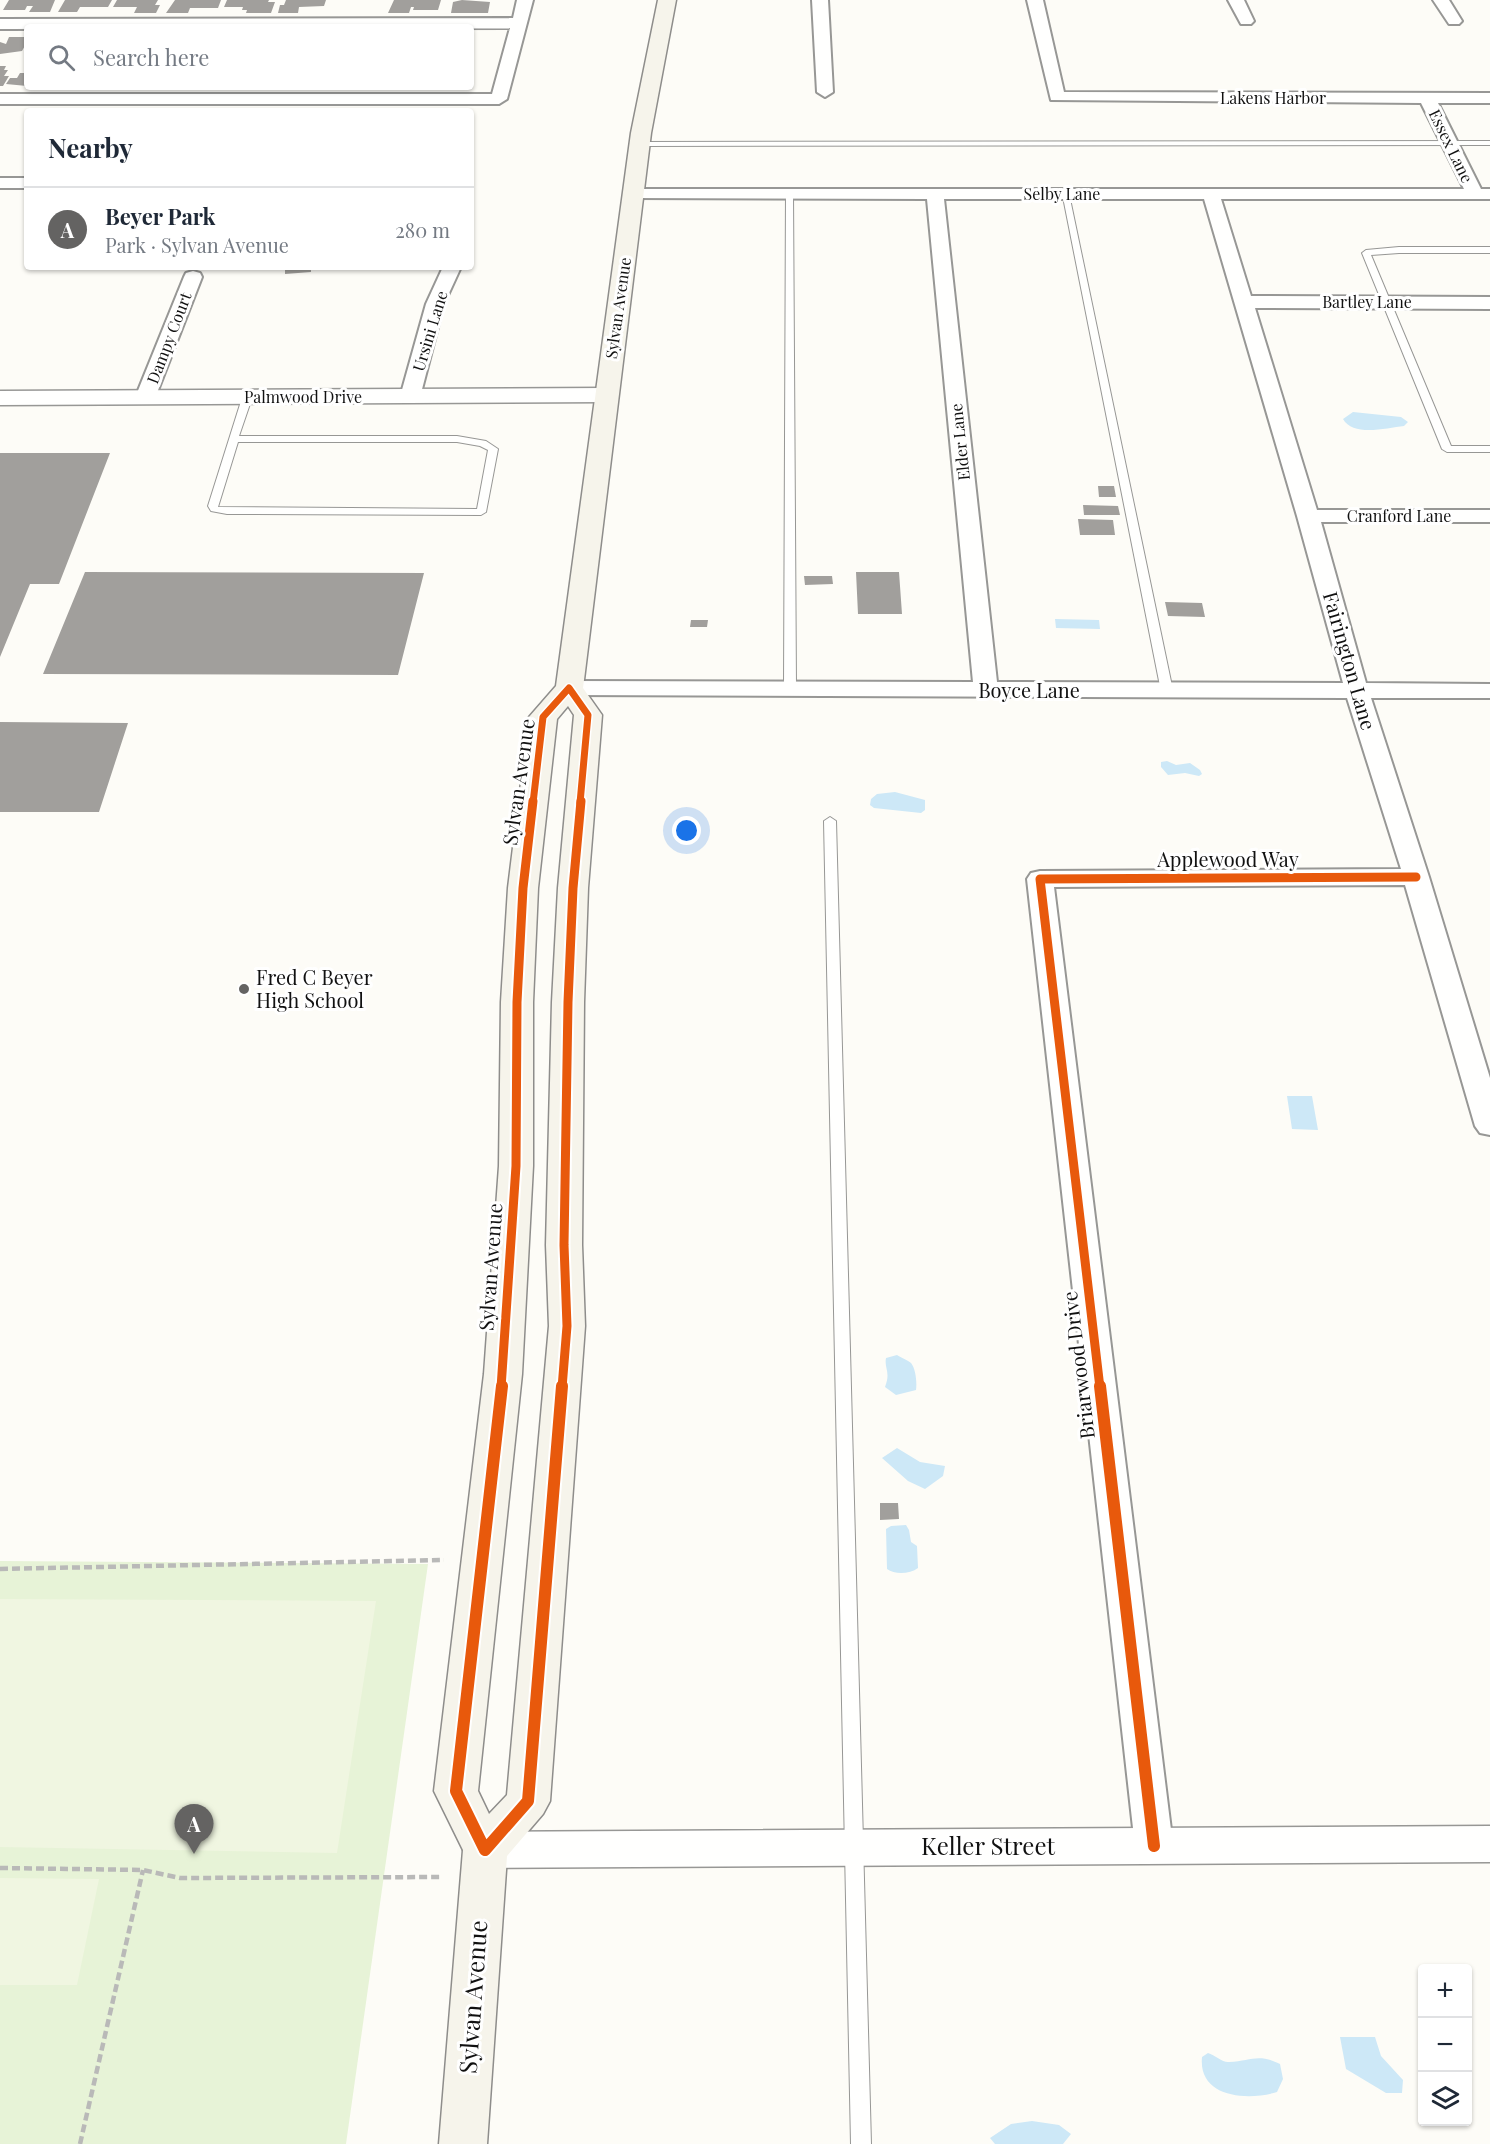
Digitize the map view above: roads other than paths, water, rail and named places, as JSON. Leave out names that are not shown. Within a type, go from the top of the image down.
[{"type":"main road","name":"Sylvan Avenue","points":[[463,2144],[484,1864],[456,1791],[480,1560],[503,1374],[518,1125],[517,1002],[523,888],[543,717],[569,688],[640,144],[667,0]]},
{"type":"main road","points":[[484,1864],[528,1801],[567,1326],[564,1245],[568,1002],[573,888],[588,715],[569,688]]},
{"type":"street","points":[[0,99],[500,99],[525,0]]},
{"type":"street","points":[[820,0],[825,92]]},
{"type":"street","name":"Lakens Harbor","points":[[1035,0],[1057,97],[1490,98]]},
{"type":"street","points":[[1236,0],[1246,21]]},
{"type":"street","points":[[1441,0],[1454,21]]},
{"type":"street","points":[[0,24],[520,23]]},
{"type":"street","name":"Essex Lane","points":[[1427,98],[1450,143],[1483,194]]},
{"type":"street","points":[[0,183],[24,183]]},
{"type":"street","name":"Selby Lane","points":[[634,193],[1483,194]]},
{"type":"street","name":"Elder Lane","points":[[935,193],[986,691]]},
{"type":"street","name":"Fairington Lane","points":[[1211,194],[1308,516],[1357,692],[1416,877],[1490,1126]]},
{"type":"street","name":"Ursini Lane","points":[[410,397],[435,304],[451,270]]},
{"type":"street","name":"Dampy Court","points":[[145,398],[193,277]]},
{"type":"street","name":"Bartley Lane","points":[[1243,302],[1490,303]]},
{"type":"street","name":"Palmwood Drive","points":[[0,398],[606,395]]},
{"type":"street","name":"Cranford Lane","points":[[1308,516],[1490,516]]},
{"type":"street","name":"Boyce Lane","points":[[569,688],[1490,691]]},
{"type":"street","name":"Applewood Way","points":[[1040,879],[1416,877]]},
{"type":"street","name":"Briarwood Drive","points":[[1040,879],[1154,1846]]},
{"type":"street","name":"Keller Street","points":[[484,1864],[853,1848],[1490,1844]]},
{"type":"lane","points":[[640,144],[1490,143]]},
{"type":"lane","points":[[789,193],[790,688]]},
{"type":"lane","points":[[1065,194],[1167,691]]},
{"type":"lane","points":[[1490,250],[1366,253],[1448,449],[1490,449]]},
{"type":"lane","points":[[233,439],[457,440],[483,443],[493,449],[481,512],[226,512],[215,509],[213,506],[233,439],[247,398]]},
{"type":"lane","points":[[830,821],[861,2144]]},
{"type":"water","points":[[1353,412],[1401,417],[1408,422],[1404,426],[1362,430],[1348,425],[1343,419]]},
{"type":"water","points":[[1055,619],[1099,620],[1100,629],[1056,628]]},
{"type":"water","points":[[1167,761],[1176,765],[1190,763],[1202,774],[1199,776],[1185,773],[1168,775],[1161,767],[1161,762]]},
{"type":"water","points":[[895,792],[925,800],[925,810],[921,813],[874,808],[870,805],[871,799],[877,794]]},
{"type":"water","points":[[1287,1096],[1312,1096],[1318,1130],[1292,1129]]},
{"type":"water","points":[[897,1355],[913,1366],[916,1390],[896,1395],[885,1387],[886,1358]]},
{"type":"water","points":[[897,1448],[920,1462],[945,1466],[943,1476],[925,1489],[908,1481],[882,1458]]},
{"type":"water","points":[[906,1525],[911,1542],[917,1546],[918,1568],[907,1573],[898,1573],[887,1569],[886,1529],[891,1526]]},
{"type":"water","points":[[1340,2037],[1375,2037],[1381,2056],[1403,2080],[1402,2093],[1386,2093],[1346,2069]]},
{"type":"water","points":[[1208,2053],[1227,2062],[1254,2058],[1272,2061],[1280,2064],[1283,2079],[1277,2092],[1265,2095],[1239,2096],[1227,2093],[1208,2081],[1203,2071],[1202,2057]]},
{"type":"water","points":[[1032,2121],[1059,2125],[1071,2134],[1063,2144],[995,2144],[990,2138],[1011,2124]]},
{"type":"place","name":"Fred C Beyer High School","points":[[244,989]]},
{"type":"place","name":"Beyer Park","points":[[194,1854]]}]
